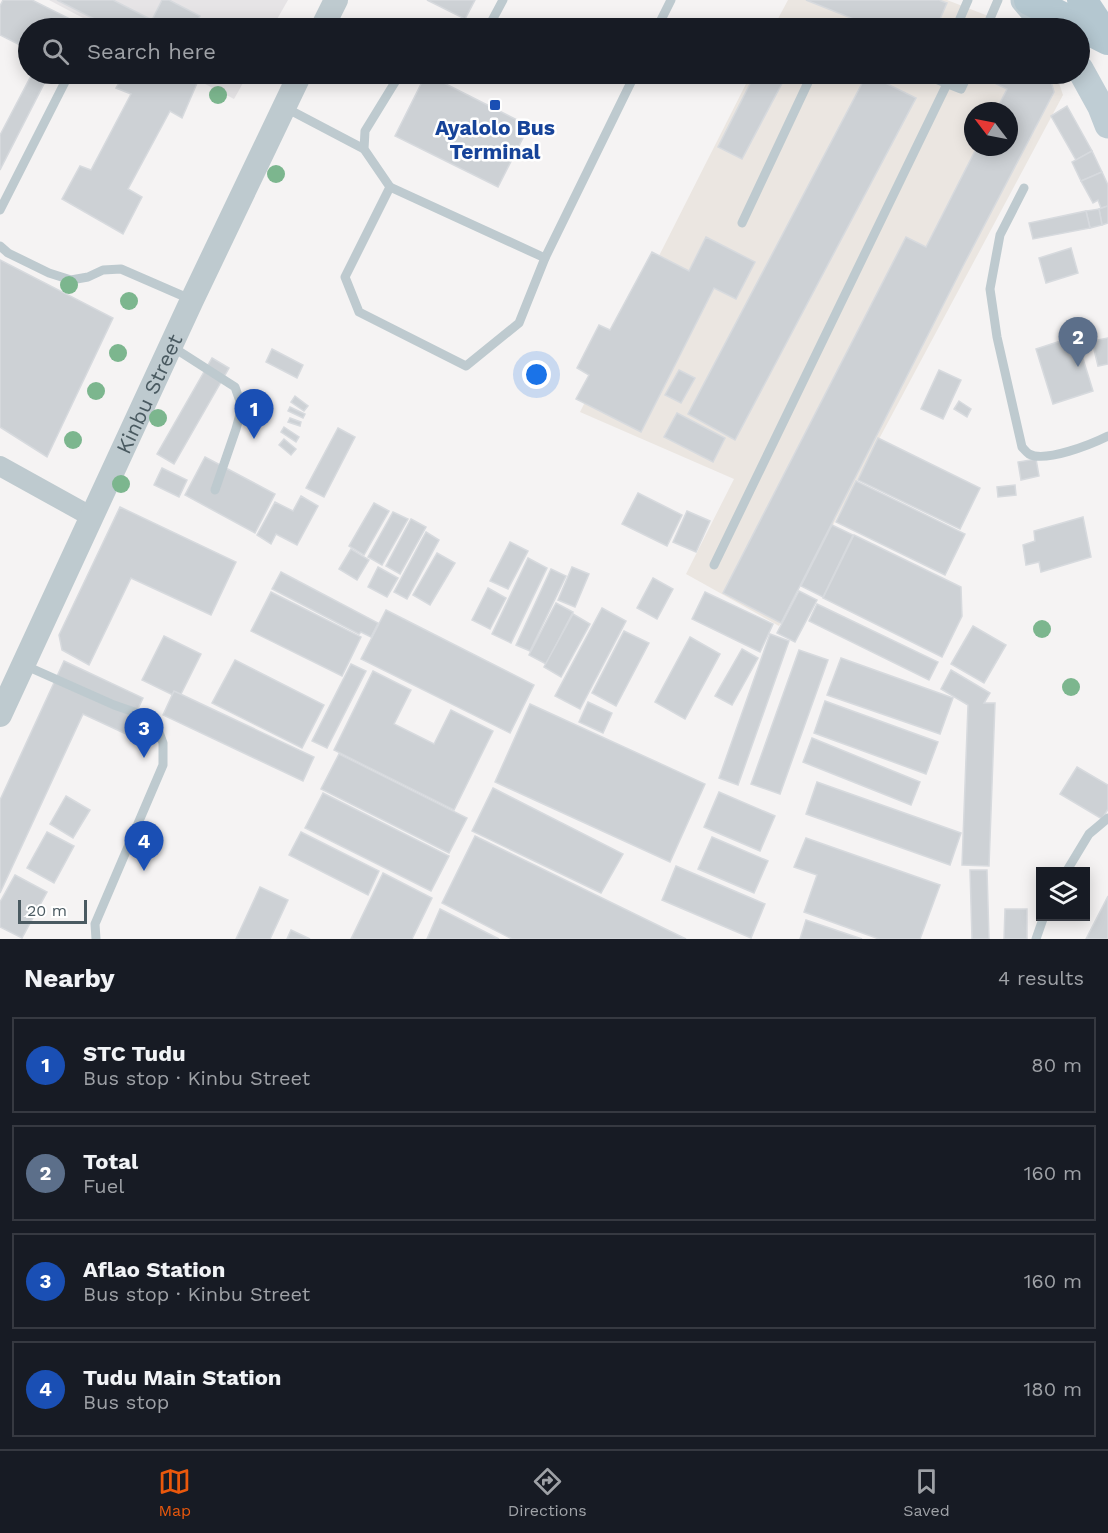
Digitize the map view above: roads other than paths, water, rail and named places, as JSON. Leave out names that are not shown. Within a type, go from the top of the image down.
[{"type":"main road","points":[[1026,0],[1040,18]]},
{"type":"main road","points":[[1026,0],[1064,18]]},
{"type":"main road","points":[[1082,0],[1108,39]]},
{"type":"main road","points":[[1090,30],[1108,39]]},
{"type":"main road","points":[[1088,84],[1108,125]]},
{"type":"street","points":[[327,18],[336,0]]},
{"type":"street","name":"Kinbu Street","points":[[0,715],[192,300],[295,84]]},
{"type":"street","points":[[0,466],[92,517]]},
{"type":"lane","points":[[493,18],[503,0]]},
{"type":"lane","points":[[662,18],[671,0]]},
{"type":"lane","points":[[960,18],[968,0]]},
{"type":"lane","points":[[990,18],[998,0]]},
{"type":"lane","points":[[0,210],[64,84]]},
{"type":"lane","points":[[364,149],[365,131],[394,84]]},
{"type":"lane","points":[[390,187],[345,277],[359,312],[466,366],[519,323],[545,258],[630,84]]},
{"type":"lane","points":[[742,223],[807,84]]},
{"type":"lane","points":[[714,565],[948,84],[962,89],[964,84]]},
{"type":"lane","points":[[284,107],[364,149],[390,187],[545,258]]},
{"type":"lane","points":[[1024,188],[1000,235],[990,289],[1004,369],[1022,447],[1029,454],[1044,457],[1089,445],[1108,436]]},
{"type":"lane","points":[[0,246],[8,254],[49,273],[71,280],[88,277],[103,270],[121,269],[192,300]]},
{"type":"lane","points":[[171,346],[235,387],[242,407],[215,490]]},
{"type":"lane","points":[[24,665],[114,705],[143,715],[156,724],[163,743],[163,765],[95,924],[96,939]]},
{"type":"lane","points":[[1069,867],[1089,834],[1108,818]]},
{"type":"lane","points":[[1036,939],[1042,921]]},
{"type":"place","name":"Ayalolo Bus Terminal","points":[[495,105]]},
{"type":"place","name":"Total","points":[[1078,367]]},
{"type":"place","name":"STC Tudu","points":[[254,439]]},
{"type":"place","name":"Aflao Station","points":[[144,758]]},
{"type":"place","name":"Tudu Main Station","points":[[144,871]]}]
